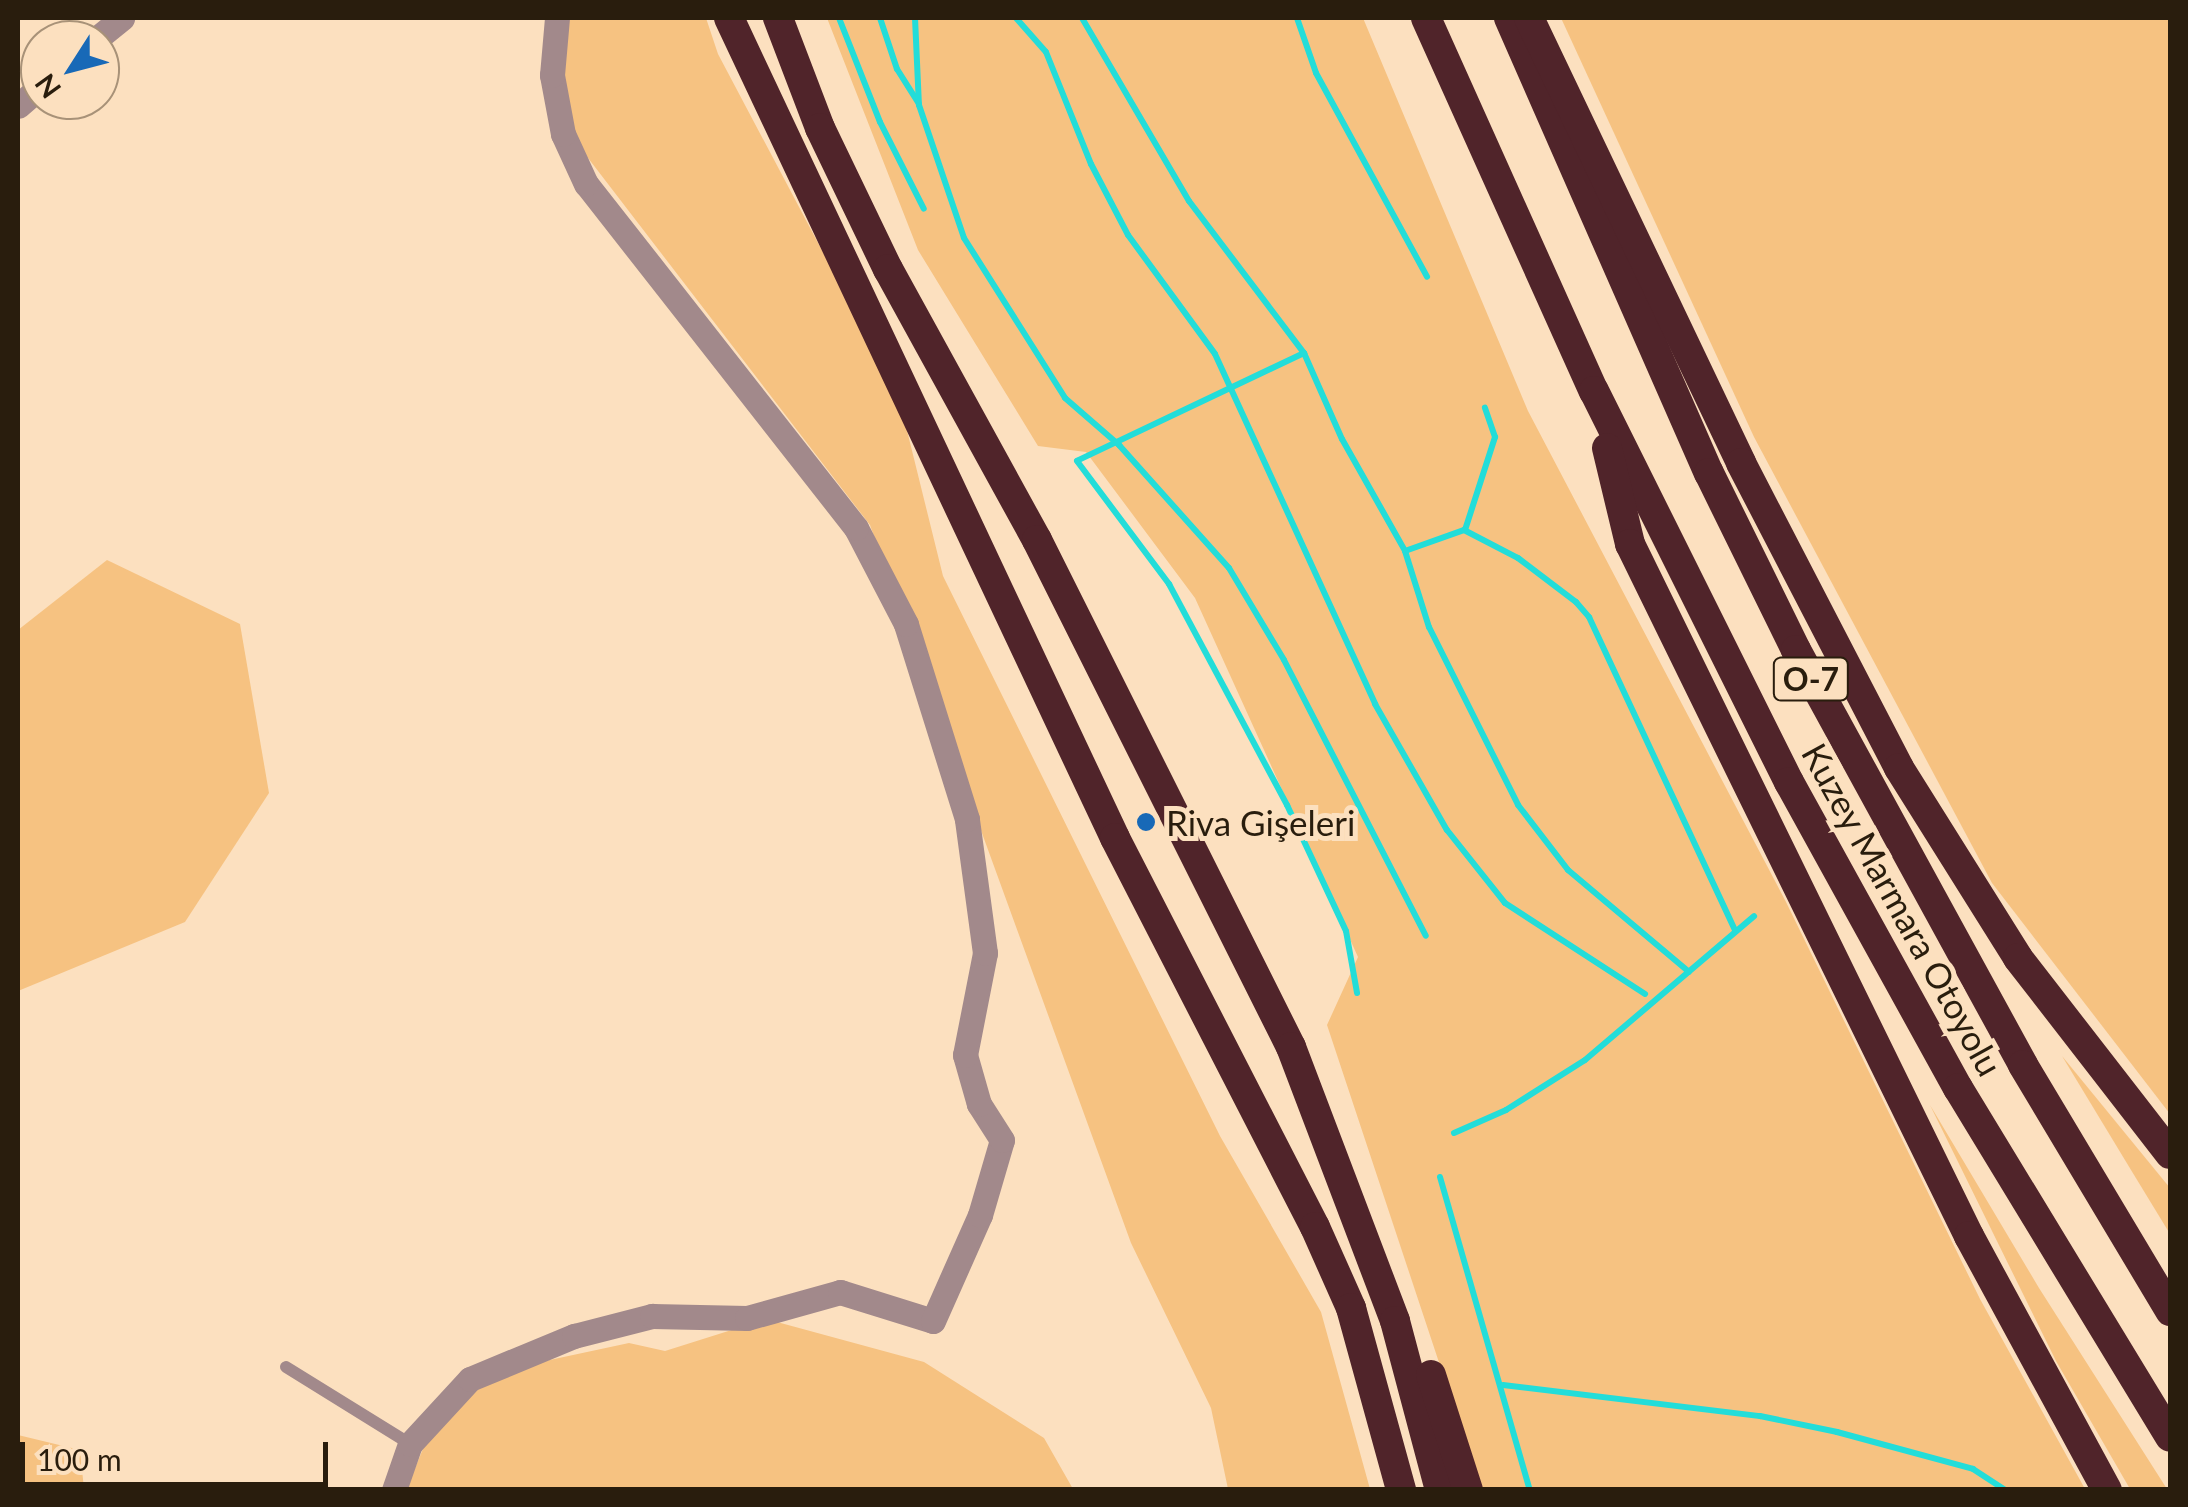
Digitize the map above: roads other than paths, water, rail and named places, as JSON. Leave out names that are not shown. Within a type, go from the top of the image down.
[{"type":"highway","points":[[728,18],[1115,838],[1315,1226],[1351,1308],[1401,1490]]},
{"type":"highway","points":[[743,18],[772,100],[843,260]]},
{"type":"highway","points":[[779,18],[820,128],[888,270],[1046,558],[1291,1046],[1415,1384],[1440,1490]]},
{"type":"highway","name":"Kuzey Marmara Otoyolu","points":[[1426,18],[1594,391],[1883,956],[2170,1437]]},
{"type":"highway","name":"Kuzey Marmara Otoyolu","points":[[1509,18],[1709,473],[1796,650],[2023,1065],[2170,1312]]},
{"type":"highway","points":[[1529,18],[1741,464],[1900,768],[2018,958],[2170,1154]]},
{"type":"highway","points":[[1594,391],[1630,544],[1960,1218],[2107,1490]]},
{"type":"highway","points":[[1357,1225],[1400,1294],[1468,1490]]},
{"type":"street","points":[[394,1490],[410,1444],[470,1379],[574,1336],[652,1316],[747,1318],[840,1292],[933,1322],[980,1215],[1002,1140],[979,1104],[965,1055],[985,953],[967,818],[906,624],[856,528],[586,184],[563,134],[552,75],[557,18]]},
{"type":"lane","points":[[286,1366],[410,1444]]},
{"type":"waterway","points":[[839,18],[880,122],[924,209]]},
{"type":"waterway","points":[[880,18],[897,69],[919,104]]},
{"type":"waterway","points":[[915,18],[919,105],[964,238],[1065,398],[1119,445],[1229,568],[1284,660],[1426,936]]},
{"type":"waterway","points":[[1016,18],[1046,52],[1091,164],[1128,235],[1215,354],[1375,704],[1447,830],[1505,903],[1645,994]]},
{"type":"waterway","points":[[1082,18],[1189,201],[1304,353],[1342,439],[1405,551],[1429,627],[1518,805],[1568,870],[1689,972]]},
{"type":"waterway","points":[[1297,18],[1316,73],[1427,277]]},
{"type":"waterway","points":[[1304,353],[1077,461],[1169,584],[1287,805],[1346,931],[1357,993]]},
{"type":"waterway","points":[[1465,530],[1495,437],[1485,408]]},
{"type":"waterway","points":[[1405,551],[1464,530],[1518,558],[1576,602],[1589,617],[1735,930]]},
{"type":"waterway","points":[[1454,1133],[1506,1110],[1585,1060],[1754,916]]},
{"type":"waterway","points":[[1440,1177],[1530,1490]]},
{"type":"waterway","points":[[1503,1385],[1760,1416],[1837,1432],[1973,1469],[2005,1490]]},
{"type":"place","name":"Riva Gişeleri","points":[[1146,822]]}]
